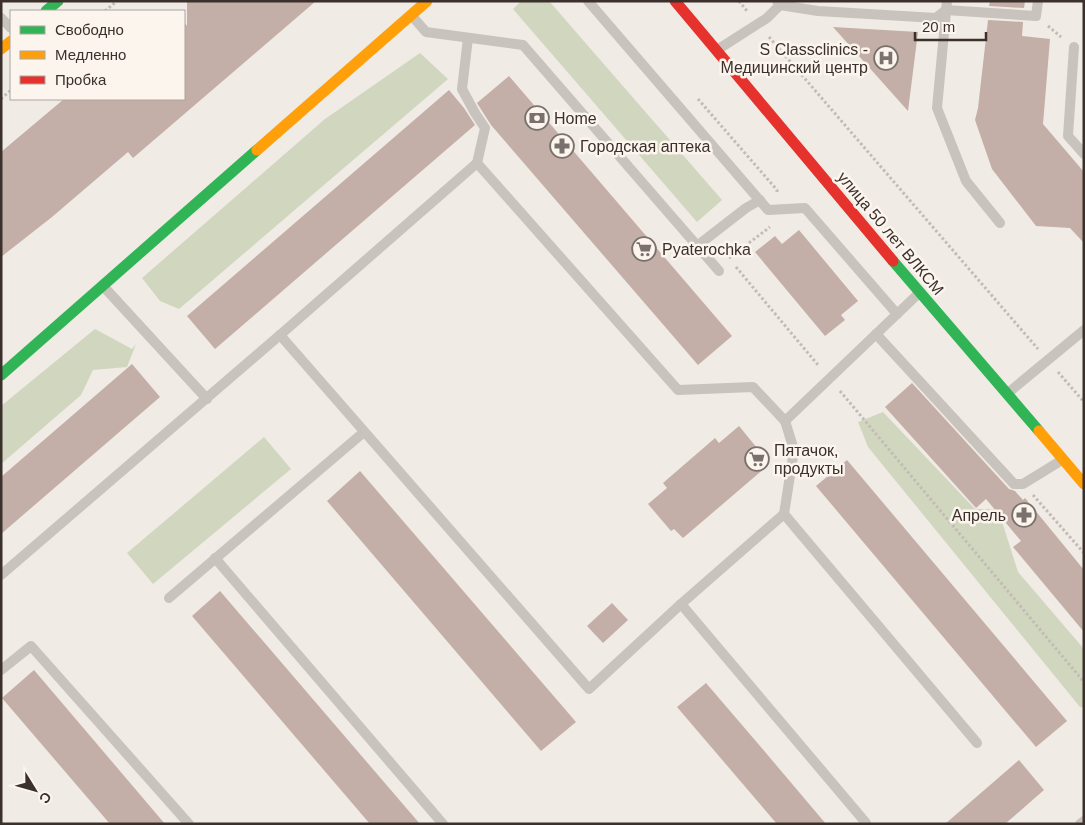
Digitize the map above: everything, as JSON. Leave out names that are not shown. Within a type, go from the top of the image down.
[{"type":"street","points":[[47,10],[58,1]]},
{"type":"street","points":[[1,376],[426,1]]},
{"type":"street","name":"улица 50 лет ВЛКСМ","points":[[675,1],[919,292],[1084,484]]},
{"type":"lane","points":[[588,1],[768,210],[805,208],[897,314]]},
{"type":"lane","points":[[946,5],[1036,16],[1038,1]]},
{"type":"lane","points":[[716,50],[767,18],[778,3],[818,10],[936,18],[946,5]]},
{"type":"lane","points":[[946,5],[938,108],[966,180],[1000,223]]},
{"type":"lane","points":[[411,14],[426,32],[523,45],[719,271]]},
{"type":"lane","points":[[1,18],[10,27]]},
{"type":"lane","points":[[1,575],[280,336],[477,163],[485,128],[462,89],[468,38]]},
{"type":"lane","points":[[1074,47],[1068,136],[1084,154]]},
{"type":"lane","points":[[280,336],[590,689],[681,604],[784,514],[794,450],[786,421],[753,387],[678,390],[477,163]]},
{"type":"lane","points":[[698,246],[746,208],[760,200]]},
{"type":"lane","points":[[103,286],[206,399]]},
{"type":"lane","points":[[786,421],[919,292]]},
{"type":"lane","points":[[1007,394],[1084,330]]},
{"type":"lane","points":[[876,334],[1014,484],[1023,484],[1063,460]]},
{"type":"lane","points":[[169,598],[364,432]]},
{"type":"lane","points":[[784,514],[977,743]]},
{"type":"lane","points":[[215,558],[443,824]]},
{"type":"lane","points":[[681,604],[866,823]]},
{"type":"lane","points":[[1,670],[31,646],[189,824]]},
{"type":"lane","points":[[1080,824],[1084,821]]},
{"type":"path","points":[[106,10],[117,1]]},
{"type":"path","points":[[739,1],[1084,402]]},
{"type":"path","points":[[1036,16],[1074,47]]},
{"type":"path","points":[[830,378],[1084,682]]},
{"type":"path","points":[[1023,484],[1084,553]]},
{"type":"green space","points":[[521,1],[549,1],[722,200],[697,222],[513,9]]},
{"type":"green space","points":[[420,53],[448,79],[179,309],[160,301],[142,278],[325,119]]},
{"type":"green space","points":[[95,329],[132,349],[136,344],[127,367],[93,370],[81,395],[1,464],[1,406]]},
{"type":"green space","points":[[883,412],[975,509],[998,509],[1018,572],[1084,649],[1084,707],[1080,707],[868,447],[858,422]]},
{"type":"green space","points":[[264,437],[291,469],[153,584],[127,553]]},
{"type":"building","points":[[187,1],[316,1],[133,158],[128,152],[52,217],[1,257],[1,152],[63,100],[185,100],[185,23],[187,26]]},
{"type":"building","points":[[990,1],[1025,1],[1024,8],[989,6]]},
{"type":"building","points":[[988,20],[1023,22],[1022,36],[1050,39],[1043,124],[1084,172],[1084,243],[1070,228],[1036,226],[992,169],[975,120]]},
{"type":"building","points":[[833,27],[918,32],[908,111]]},
{"type":"building","points":[[509,76],[732,336],[698,365],[491,125],[477,103]]},
{"type":"building","points":[[449,90],[475,125],[215,349],[187,316]]},
{"type":"building","points":[[799,230],[858,301],[841,315],[845,320],[825,336],[755,252],[775,236],[782,244]]},
{"type":"building","points":[[132,364],[160,397],[1,534],[1,477]]},
{"type":"building","points":[[912,383],[1009,489],[1015,491],[1023,500],[1025,498],[1084,570],[1084,632],[1013,547],[1021,541],[986,499],[976,508],[885,407]]},
{"type":"building","points":[[739,426],[762,454],[757,459],[765,468],[683,538],[674,529],[671,531],[648,504],[667,488],[663,483],[715,438],[719,443]]},
{"type":"building","points":[[847,460],[1067,721],[1036,747],[816,486]]},
{"type":"building","points":[[360,471],[576,722],[541,751],[327,501]]},
{"type":"building","points":[[220,591],[420,824],[370,824],[192,616]]},
{"type":"building","points":[[612,603],[628,620],[603,643],[587,626]]},
{"type":"building","points":[[34,670],[165,824],[110,824],[2,698]]},
{"type":"building","points":[[706,683],[826,824],[777,824],[677,707]]},
{"type":"building","points":[[1019,760],[1044,790],[1005,824],[945,824]]},
{"type":"traffic: fast","points":[[47,10],[58,1]]},
{"type":"traffic: fast","points":[[1,375],[257,150]]},
{"type":"traffic: fast","points":[[893,261],[1039,431]]},
{"type":"traffic: slow","points":[[257,150],[427,1]]},
{"type":"traffic: slow","points":[[1,49],[10,42]]},
{"type":"traffic: slow","points":[[1039,431],[1084,484]]},
{"type":"traffic: jam","points":[[675,1],[893,261]]},
{"type":"place","name":"S Classclinics - Медицинский центр","points":[[886,58]]},
{"type":"place","name":"Home","points":[[537,118]]},
{"type":"place","name":"Городская аптека","points":[[562,146]]},
{"type":"place","name":"Pyaterochka","points":[[644,249]]},
{"type":"place","name":"Пятачок, продукты","points":[[757,459]]},
{"type":"place","name":"Апрель","points":[[1024,515]]}]
